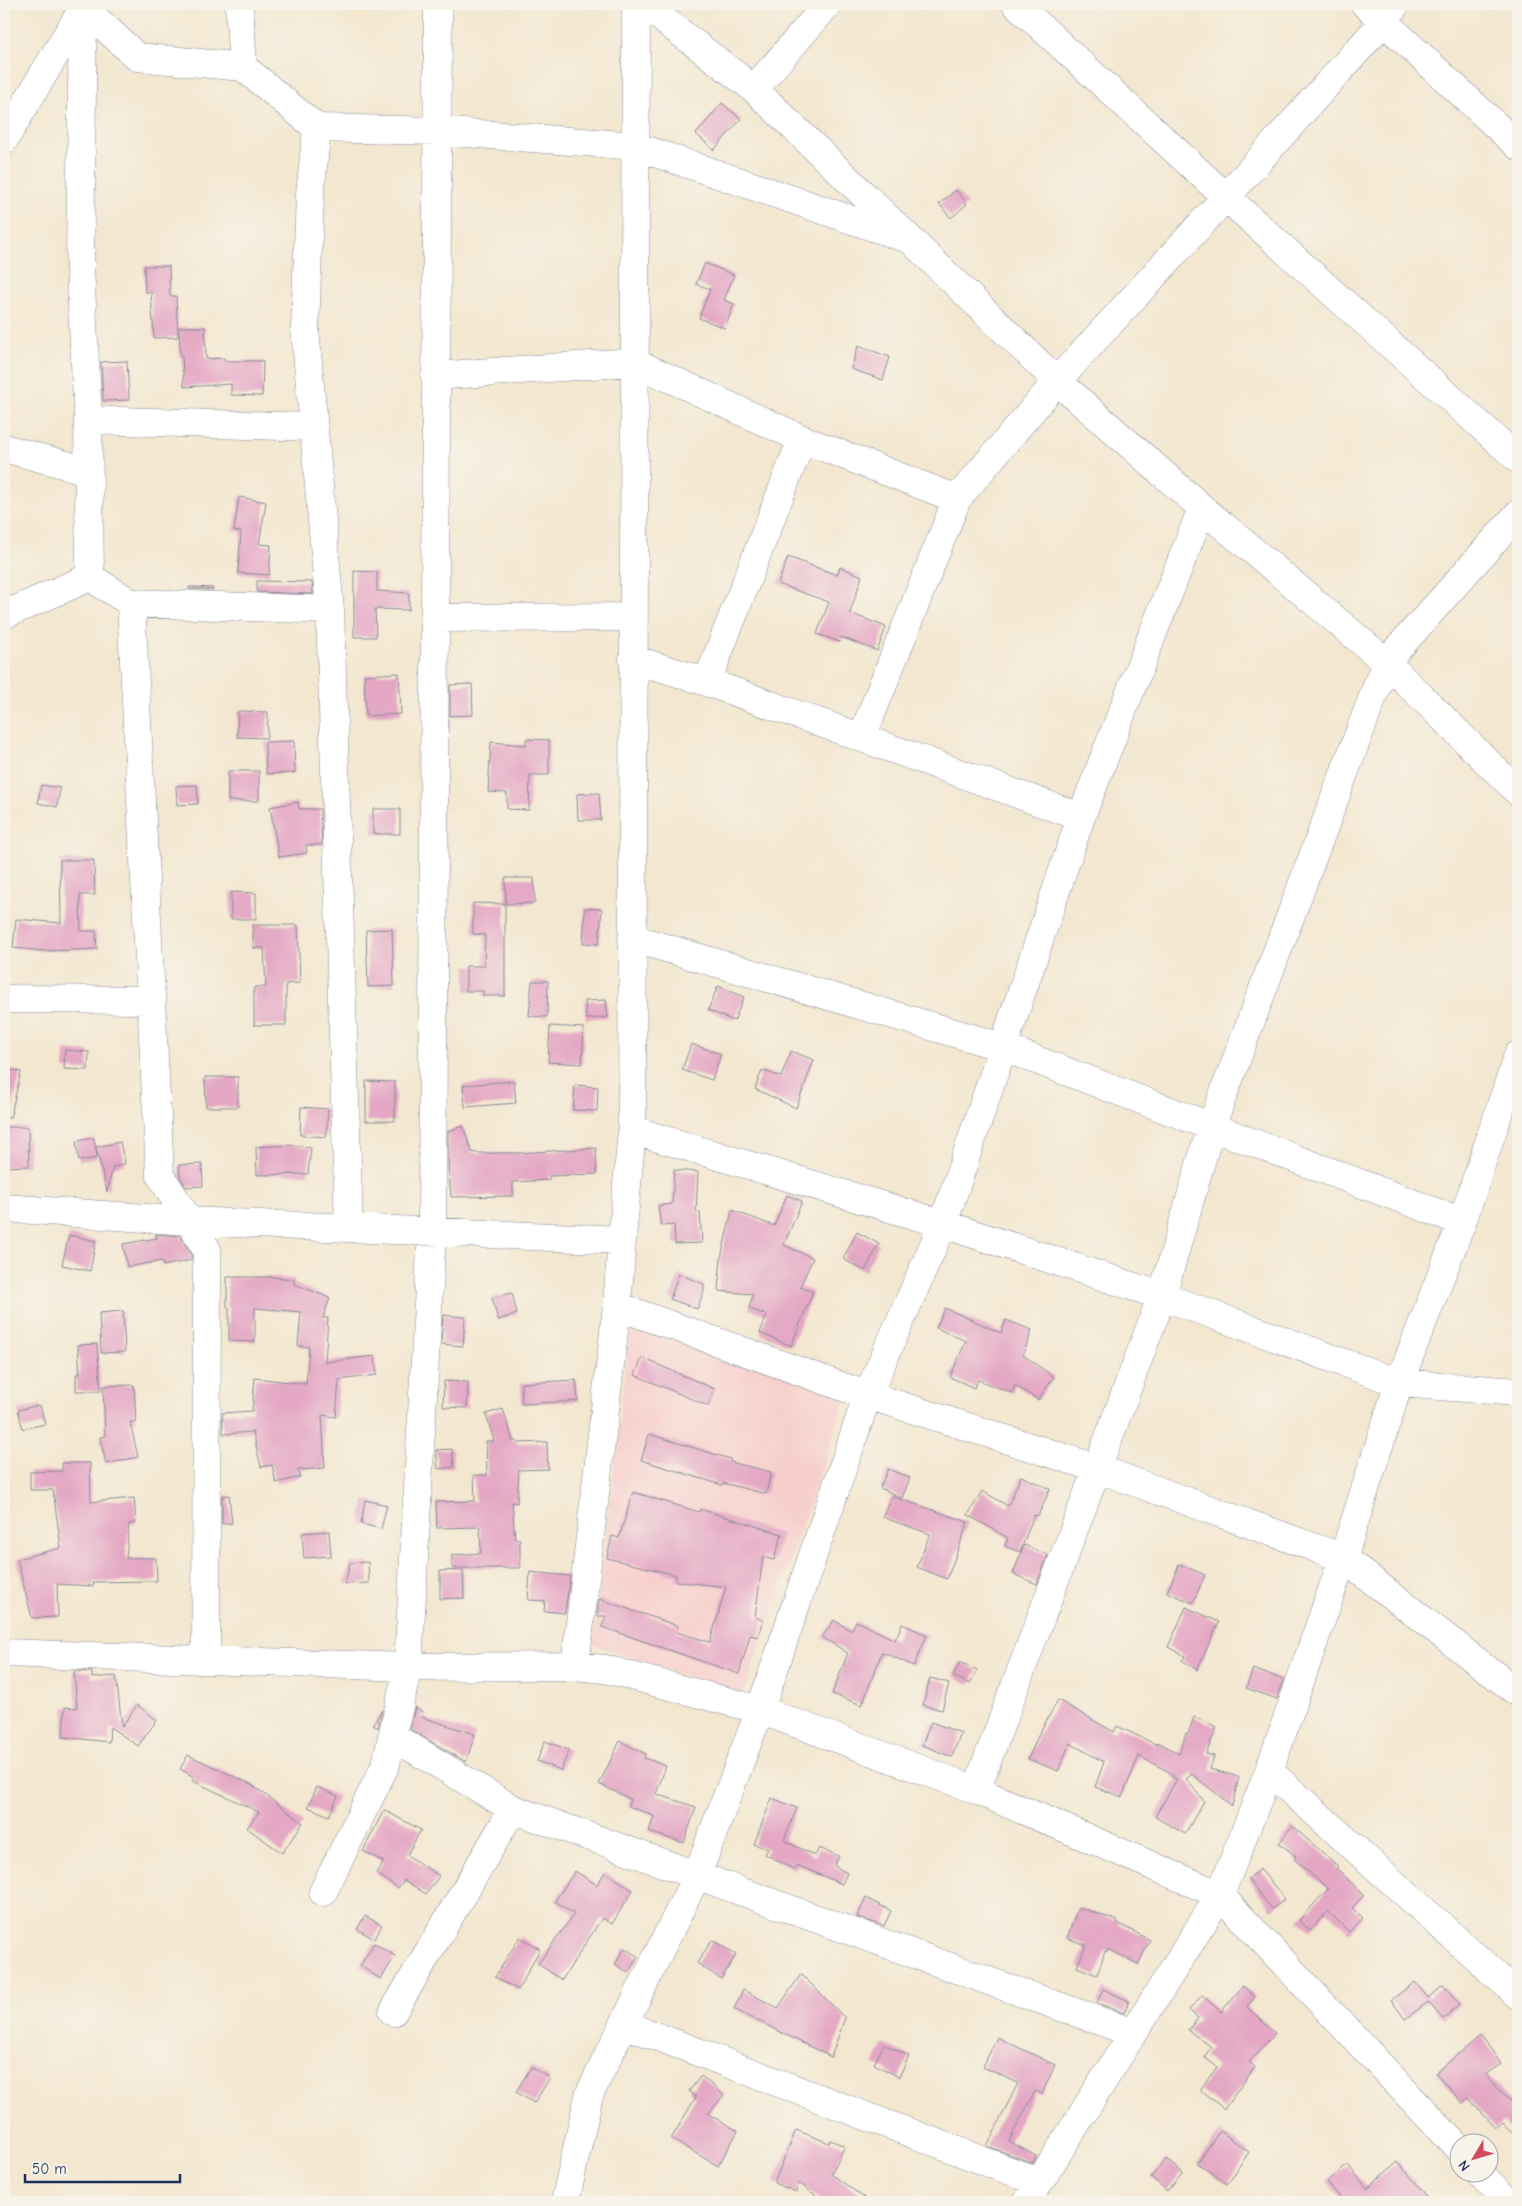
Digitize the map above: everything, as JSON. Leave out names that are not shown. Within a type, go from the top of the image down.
[{"type":"street","points":[[239,4],[243,67]]},
{"type":"street","points":[[323,1892],[386,1764],[408,1667],[432,1232],[435,376],[439,131],[438,4]]},
{"type":"street","points":[[575,1666],[617,1306],[632,1130],[636,4]]},
{"type":"street","points":[[643,4],[754,89],[1057,381],[1202,508],[1386,662],[1518,792]]},
{"type":"street","points":[[754,89],[828,4]]},
{"type":"street","points":[[1016,4],[1226,197],[1518,459]]},
{"type":"street","points":[[81,5],[137,57],[243,67],[317,128],[439,131],[635,146],[910,240]]},
{"type":"street","points":[[4,140],[81,5]]},
{"type":"street","points":[[81,5],[80,266],[88,420],[90,578]]},
{"type":"street","points":[[862,737],[957,499],[1057,381],[1226,197],[1382,9],[1518,146]]},
{"type":"street","points":[[317,128],[310,194],[305,329],[330,610],[349,1228]]},
{"type":"street","points":[[435,376],[634,362],[802,439],[957,499]]},
{"type":"street","points":[[88,420],[313,427]]},
{"type":"street","points":[[707,682],[802,439]]},
{"type":"street","points":[[4,448],[88,471]]},
{"type":"street","points":[[565,2202],[589,2095],[697,1876],[760,1710],[868,1394],[943,1224],[1081,817],[1202,508]]},
{"type":"street","points":[[976,1790],[1162,1296],[1211,1127],[1386,662],[1518,514]]},
{"type":"street","points":[[90,578],[131,603],[330,610]]},
{"type":"street","points":[[4,616],[90,578]]},
{"type":"street","points":[[131,603],[160,1175],[207,1250],[206,1660]]},
{"type":"street","points":[[434,618],[633,617]]},
{"type":"street","points":[[633,659],[707,682],[1081,817]]},
{"type":"street","points":[[632,938],[1002,1047],[1462,1222]]},
{"type":"street","points":[[4,999],[152,1000]]},
{"type":"street","points":[[624,2024],[1033,2192],[1220,1895],[1269,1771],[1343,1558],[1399,1383],[1462,1222],[1518,1055]]},
{"type":"street","points":[[632,1130],[943,1224],[1162,1296],[1399,1383],[1518,1392]]},
{"type":"street","points":[[4,1208],[188,1221],[622,1240]]},
{"type":"street","points":[[617,1306],[868,1394],[1096,1468],[1343,1558],[1518,1693]]},
{"type":"street","points":[[4,1653],[408,1667],[575,1666],[605,1668],[760,1710],[976,1790],[1220,1895],[1450,2139]]},
{"type":"street","points":[[392,1736],[513,1809],[1133,2033]]},
{"type":"street","points":[[1269,1771],[1518,1995]]},
{"type":"street","points":[[393,2012],[513,1809]]},
{"type":"street","points":[[1491,2184],[1508,2202]]},
{"type":"street","points":[[1515,2202],[1518,2197]]},
{"type":"shaded area","points":[[630,1329],[849,1389],[743,1695],[593,1644]]},
{"type":"building","points":[[722,103],[741,119],[714,150],[696,134]]},
{"type":"building","points":[[956,190],[967,204],[951,218],[939,204]]},
{"type":"building","points":[[705,263],[734,275],[724,300],[734,304],[725,328],[699,318],[710,289],[696,284]]},
{"type":"building","points":[[144,266],[169,266],[170,296],[176,296],[178,337],[154,338],[151,292],[145,292]]},
{"type":"building","points":[[179,327],[205,327],[206,359],[224,358],[224,361],[263,361],[262,396],[231,395],[231,384],[184,387]]},
{"type":"building","points":[[858,346],[890,357],[883,380],[851,369]]},
{"type":"building","points":[[127,361],[129,400],[103,401],[101,362]]},
{"type":"building","points":[[239,497],[266,502],[259,544],[271,545],[269,575],[238,573],[241,532],[234,531]]},
{"type":"building","points":[[788,557],[837,575],[840,567],[862,576],[850,613],[886,627],[877,651],[841,637],[840,642],[817,634],[829,602],[778,584]]},
{"type":"building","points":[[354,571],[377,572],[377,591],[409,593],[409,610],[375,609],[376,637],[354,637]]},
{"type":"building","points":[[257,581],[312,582],[313,594],[257,592]]},
{"type":"building","points":[[189,587],[213,588],[213,590],[189,589]]},
{"type":"building","points":[[399,673],[401,714],[366,716],[364,675]]},
{"type":"building","points":[[472,684],[473,715],[450,716],[450,685]]},
{"type":"building","points":[[238,711],[268,712],[267,738],[237,737]]},
{"type":"building","points":[[526,739],[549,740],[549,775],[530,775],[529,810],[507,809],[507,793],[488,792],[491,742],[526,745]]},
{"type":"building","points":[[294,741],[295,773],[266,774],[265,742]]},
{"type":"building","points":[[228,771],[259,771],[259,801],[228,801]]},
{"type":"building","points":[[41,785],[60,788],[57,807],[38,803]]},
{"type":"building","points":[[197,785],[198,804],[177,805],[176,786]]},
{"type":"building","points":[[599,793],[601,820],[578,820],[577,794]]},
{"type":"building","points":[[298,802],[299,809],[320,809],[322,845],[306,845],[307,853],[279,857],[270,807]]},
{"type":"building","points":[[373,809],[400,809],[400,834],[373,834]]},
{"type":"building","points":[[60,860],[94,860],[95,895],[80,895],[81,931],[96,931],[97,949],[45,951],[13,948],[16,919],[61,923]]},
{"type":"building","points":[[505,878],[534,878],[535,903],[506,904]]},
{"type":"building","points":[[231,892],[256,893],[256,919],[231,919]]},
{"type":"building","points":[[473,903],[505,904],[505,996],[483,996],[483,991],[466,991],[466,966],[484,966],[485,935],[473,934]]},
{"type":"building","points":[[585,908],[602,909],[599,944],[583,943]]},
{"type":"building","points":[[253,925],[298,925],[300,983],[286,984],[286,1025],[254,1025],[254,987],[266,987],[264,948],[253,948]]},
{"type":"building","points":[[392,929],[394,986],[368,987],[366,930]]},
{"type":"building","points":[[532,981],[548,981],[547,1017],[529,1016]]},
{"type":"building","points":[[718,986],[744,997],[734,1021],[708,1010]]},
{"type":"building","points":[[606,1000],[608,1017],[586,1019],[585,1001]]},
{"type":"building","points":[[550,1026],[584,1028],[582,1064],[548,1062]]},
{"type":"building","points":[[691,1044],[721,1054],[712,1080],[682,1070]]},
{"type":"building","points":[[65,1050],[89,1052],[88,1070],[64,1069]]},
{"type":"building","points":[[791,1051],[814,1060],[796,1108],[755,1089],[762,1070],[781,1077]]},
{"type":"building","points":[[4,1068],[21,1072],[10,1118],[4,1117]]},
{"type":"building","points":[[205,1077],[238,1077],[238,1107],[206,1107]]},
{"type":"building","points":[[366,1081],[395,1082],[395,1121],[366,1121]]},
{"type":"building","points":[[514,1081],[516,1103],[465,1107],[463,1085]]},
{"type":"building","points":[[575,1085],[598,1087],[597,1111],[573,1110]]},
{"type":"building","points":[[301,1107],[328,1109],[326,1137],[300,1135]]},
{"type":"building","points":[[463,1126],[472,1152],[475,1153],[519,1153],[596,1148],[597,1174],[549,1176],[549,1180],[513,1182],[513,1196],[451,1197],[448,1131]]},
{"type":"building","points":[[4,1127],[28,1127],[29,1166],[4,1167]]},
{"type":"building","points":[[94,1138],[97,1158],[79,1161],[76,1141]]},
{"type":"building","points":[[120,1142],[125,1164],[113,1167],[107,1192],[96,1147]]},
{"type":"building","points":[[293,1145],[311,1148],[308,1174],[257,1175],[256,1147]]},
{"type":"building","points":[[202,1164],[203,1186],[186,1187],[180,1177],[179,1165]]},
{"type":"building","points":[[674,1170],[698,1172],[696,1212],[700,1212],[702,1243],[675,1244],[674,1225],[661,1226],[658,1206],[672,1204]]},
{"type":"building","points":[[787,1195],[802,1201],[784,1245],[813,1258],[800,1287],[813,1292],[791,1346],[760,1333],[767,1315],[749,1309],[753,1294],[718,1291],[721,1258],[732,1210],[774,1226]]},
{"type":"building","points":[[857,1232],[879,1244],[865,1271],[843,1259]]},
{"type":"building","points":[[156,1234],[180,1236],[191,1254],[191,1260],[163,1266],[162,1261],[127,1267],[123,1244],[157,1238]]},
{"type":"building","points":[[69,1235],[96,1241],[90,1271],[62,1265]]},
{"type":"building","points":[[679,1274],[704,1284],[704,1291],[697,1309],[670,1299]]},
{"type":"building","points":[[227,1277],[294,1279],[294,1284],[330,1298],[323,1318],[328,1318],[325,1362],[375,1356],[377,1375],[339,1380],[336,1417],[322,1415],[325,1468],[298,1470],[300,1477],[276,1483],[272,1465],[261,1467],[253,1432],[223,1434],[222,1413],[252,1411],[255,1378],[306,1384],[309,1347],[298,1346],[301,1312],[255,1308],[255,1342],[229,1341]]},
{"type":"building","points":[[512,1293],[517,1314],[498,1320],[492,1298]]},
{"type":"building","points":[[945,1308],[1001,1333],[1006,1320],[1032,1330],[1023,1355],[1054,1377],[1038,1400],[1015,1385],[1012,1393],[978,1380],[974,1388],[950,1377],[966,1341],[936,1328]]},
{"type":"building","points":[[123,1311],[125,1352],[101,1353],[99,1313]]},
{"type":"building","points":[[443,1315],[465,1317],[463,1346],[441,1344]]},
{"type":"building","points":[[97,1344],[101,1391],[76,1391],[76,1374],[80,1374],[78,1345]]},
{"type":"building","points":[[642,1358],[715,1389],[708,1406],[635,1375]]},
{"type":"building","points":[[576,1380],[578,1401],[522,1404],[521,1383]]},
{"type":"building","points":[[444,1381],[468,1382],[467,1408],[443,1407]]},
{"type":"building","points":[[134,1385],[136,1422],[130,1422],[138,1457],[106,1464],[100,1437],[105,1436],[103,1386]]},
{"type":"building","points":[[40,1405],[45,1424],[23,1429],[18,1410]]},
{"type":"building","points":[[503,1409],[513,1441],[517,1441],[517,1443],[547,1442],[548,1469],[519,1470],[517,1503],[512,1502],[515,1539],[520,1539],[520,1568],[452,1568],[452,1555],[481,1553],[480,1527],[437,1528],[436,1502],[475,1501],[474,1475],[487,1475],[486,1441],[494,1441],[486,1414]]},
{"type":"building","points":[[649,1434],[730,1459],[730,1462],[771,1472],[766,1494],[723,1483],[722,1485],[641,1460]]},
{"type":"building","points":[[452,1449],[454,1467],[438,1469],[436,1450]]},
{"type":"building","points":[[62,1463],[90,1463],[91,1502],[134,1498],[136,1523],[129,1524],[126,1558],[156,1558],[157,1581],[94,1582],[93,1586],[57,1584],[58,1617],[32,1618],[17,1559],[61,1548],[53,1490],[30,1490],[30,1472],[62,1471]]},
{"type":"building","points":[[888,1469],[910,1478],[902,1498],[880,1488]]},
{"type":"building","points":[[1021,1476],[1050,1489],[1038,1516],[1034,1515],[1020,1552],[1005,1546],[1008,1538],[968,1515],[982,1491],[1008,1506]]},
{"type":"building","points":[[633,1492],[699,1512],[700,1509],[782,1534],[774,1560],[763,1557],[755,1617],[763,1620],[758,1637],[750,1635],[739,1674],[602,1627],[606,1616],[597,1616],[599,1599],[678,1626],[676,1632],[710,1642],[726,1587],[676,1581],[676,1575],[607,1558],[612,1536],[619,1538]]},
{"type":"building","points":[[229,1495],[232,1523],[222,1524],[222,1496]]},
{"type":"building","points":[[892,1496],[968,1522],[947,1579],[917,1567],[930,1534],[882,1517]]},
{"type":"building","points":[[365,1500],[387,1505],[381,1529],[361,1524]]},
{"type":"building","points":[[329,1531],[331,1556],[304,1558],[302,1533]]},
{"type":"building","points":[[1024,1545],[1048,1555],[1037,1584],[1013,1574]]},
{"type":"building","points":[[368,1562],[369,1583],[345,1584],[350,1563]]},
{"type":"building","points":[[1179,1564],[1205,1575],[1193,1603],[1167,1592]]},
{"type":"building","points":[[463,1570],[464,1598],[440,1599],[440,1571]]},
{"type":"building","points":[[530,1572],[570,1576],[565,1613],[544,1611],[545,1601],[528,1600]]},
{"type":"building","points":[[1186,1607],[1219,1622],[1197,1670],[1182,1660],[1185,1656],[1168,1647]]},
{"type":"building","points":[[834,1620],[851,1631],[856,1621],[895,1640],[902,1624],[927,1635],[914,1666],[882,1652],[862,1705],[832,1694],[848,1653],[822,1637]]},
{"type":"building","points":[[960,1662],[977,1670],[970,1684],[953,1676]]},
{"type":"building","points":[[1253,1669],[1284,1680],[1277,1699],[1246,1688]]},
{"type":"building","points":[[74,1671],[92,1672],[92,1678],[116,1676],[122,1727],[137,1705],[157,1720],[138,1746],[110,1727],[109,1742],[63,1737],[65,1707],[77,1708]]},
{"type":"building","points":[[930,1678],[949,1683],[942,1710],[923,1705]]},
{"type":"building","points":[[1058,1700],[1114,1732],[1117,1726],[1157,1745],[1158,1742],[1179,1754],[1194,1717],[1217,1727],[1206,1754],[1214,1756],[1210,1769],[1239,1777],[1232,1806],[1192,1774],[1186,1779],[1204,1801],[1185,1834],[1155,1817],[1177,1779],[1172,1777],[1173,1774],[1139,1756],[1122,1797],[1095,1787],[1104,1762],[1070,1743],[1058,1771],[1028,1759],[1039,1734]]},
{"type":"building","points":[[415,1707],[424,1713],[421,1717],[475,1734],[466,1762],[410,1729]]},
{"type":"building","points":[[382,1710],[378,1728],[373,1725]]},
{"type":"building","points":[[931,1722],[961,1733],[952,1757],[922,1745]]},
{"type":"building","points":[[545,1741],[569,1750],[561,1770],[537,1761]]},
{"type":"building","points":[[620,1741],[646,1754],[644,1758],[666,1766],[656,1794],[696,1807],[684,1843],[649,1832],[654,1816],[628,1806],[630,1799],[599,1784]]},
{"type":"building","points":[[188,1755],[251,1784],[303,1823],[282,1853],[247,1828],[259,1812],[193,1781],[194,1777],[180,1769]]},
{"type":"building","points":[[317,1787],[338,1796],[329,1816],[308,1807]]},
{"type":"building","points":[[772,1798],[797,1808],[784,1840],[815,1856],[819,1848],[839,1856],[834,1866],[847,1873],[842,1884],[797,1865],[795,1870],[765,1854],[768,1849],[754,1844]]},
{"type":"building","points":[[384,1810],[421,1830],[407,1855],[439,1876],[426,1894],[404,1880],[398,1888],[376,1873],[384,1862],[363,1851]]},
{"type":"building","points":[[1292,1826],[1338,1866],[1336,1868],[1364,1895],[1352,1908],[1363,1918],[1349,1932],[1328,1911],[1310,1931],[1299,1920],[1328,1889],[1294,1859],[1296,1856],[1279,1843]]},
{"type":"building","points":[[1260,1869],[1285,1899],[1272,1909],[1248,1879]]},
{"type":"building","points":[[575,1871],[597,1885],[605,1872],[633,1890],[612,1924],[602,1918],[562,1980],[538,1964],[574,1914],[555,1901]]},
{"type":"building","points":[[866,1898],[891,1911],[884,1926],[857,1917]]},
{"type":"building","points":[[1078,1907],[1118,1921],[1117,1923],[1150,1940],[1138,1964],[1108,1949],[1107,1952],[1105,1951],[1097,1975],[1077,1967],[1086,1945],[1067,1938]]},
{"type":"building","points":[[365,1916],[382,1925],[374,1939],[357,1929]]},
{"type":"building","points":[[520,1937],[540,1949],[518,1990],[495,1977]]},
{"type":"building","points":[[712,1940],[736,1955],[721,1979],[697,1963]]},
{"type":"building","points":[[374,1943],[395,1956],[381,1979],[360,1966]]},
{"type":"building","points":[[625,1948],[638,1957],[628,1973],[615,1964]]},
{"type":"building","points":[[801,1974],[845,2018],[831,2057],[734,2009],[743,1990],[778,2008]]},
{"type":"building","points":[[1415,1982],[1428,1998],[1443,1985],[1460,2004],[1443,2019],[1428,2002],[1405,2019],[1391,2000]]},
{"type":"building","points":[[1243,1986],[1255,1997],[1247,2007],[1275,2033],[1249,2062],[1255,2067],[1224,2109],[1200,2090],[1217,2067],[1204,2057],[1211,2047],[1188,2030],[1198,2018],[1189,2010],[1202,1995],[1221,2012]]},
{"type":"building","points":[[1103,1989],[1129,2001],[1124,2013],[1097,2003]]},
{"type":"building","points":[[1481,2035],[1501,2064],[1486,2074],[1518,2110],[1518,2138],[1503,2122],[1496,2128],[1468,2098],[1462,2103],[1436,2073]]},
{"type":"building","points":[[997,2037],[1055,2065],[1042,2094],[1035,2091],[1009,2141],[1036,2156],[1033,2163],[987,2146],[1018,2083],[983,2067]]},
{"type":"building","points":[[884,2044],[909,2056],[899,2077],[874,2064]]},
{"type":"building","points":[[531,2067],[550,2078],[534,2103],[516,2092]]},
{"type":"building","points":[[701,2076],[724,2095],[708,2114],[738,2131],[718,2166],[671,2139],[696,2097],[689,2091]]},
{"type":"building","points":[[796,2130],[829,2143],[830,2140],[845,2146],[831,2174],[870,2202],[825,2202],[799,2183],[796,2192],[774,2183]]},
{"type":"building","points":[[1220,2131],[1249,2152],[1227,2184],[1197,2163]]},
{"type":"building","points":[[1166,2159],[1182,2173],[1167,2191],[1151,2177]]},
{"type":"building","points":[[1398,2162],[1432,2202],[1344,2202],[1327,2182],[1348,2165],[1367,2188]]}]
